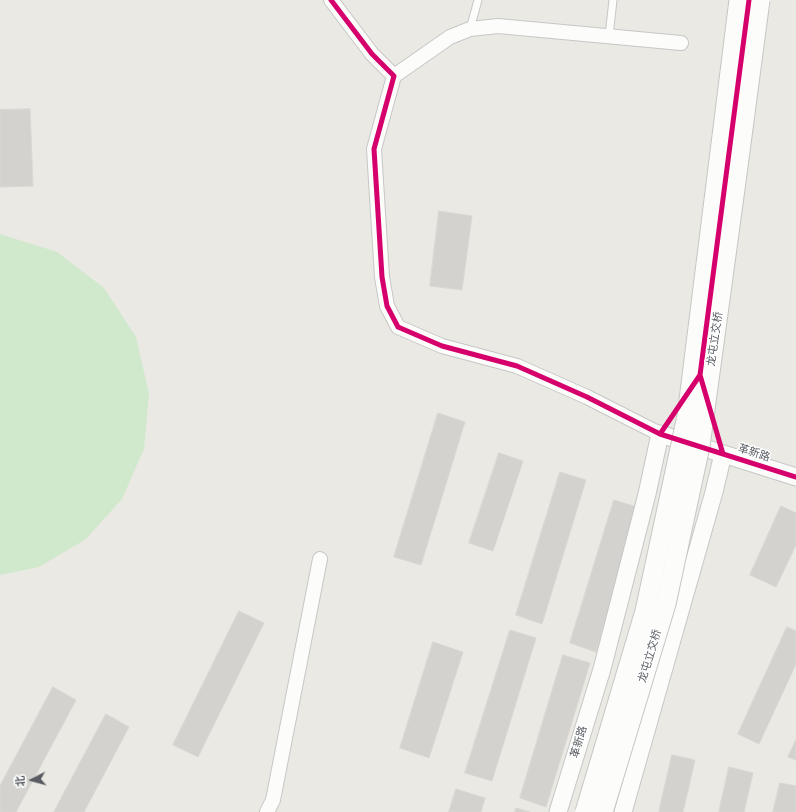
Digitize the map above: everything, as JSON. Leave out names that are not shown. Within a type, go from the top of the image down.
[{"type":"main road","name":"龙屯立交桥","points":[[585,812],[645,611],[687,416],[739,0]]},
{"type":"main road","name":"龙屯立交桥","points":[[604,812],[666,604],[700,446],[760,0]]},
{"type":"street","points":[[331,0],[372,54],[394,76]]},
{"type":"street","points":[[660,434],[587,397],[517,366],[442,346],[398,327],[387,306],[382,277],[374,149],[394,76],[450,37],[470,29],[498,26],[681,43]]},
{"type":"street","name":"革新路","points":[[558,812],[602,668],[647,494],[660,434],[796,477]]},
{"type":"street","name":"革新路","points":[[622,812],[714,492],[723,454]]},
{"type":"street","points":[[267,812],[273,800],[320,559]]},
{"type":"lane","points":[[470,29],[478,0]]},
{"type":"lane","points":[[609,36],[613,0]]},
{"type":"green space","points":[[0,234],[57,252],[104,288],[136,337],[149,394],[144,449],[122,499],[86,539],[39,567],[0,575]]},
{"type":"building","points":[[30,109],[33,186],[0,187],[0,110]]},
{"type":"building","points":[[439,211],[472,216],[462,290],[430,286]]},
{"type":"building","points":[[438,413],[465,422],[421,565],[394,557]]},
{"type":"building","points":[[499,453],[523,461],[493,551],[469,543]]},
{"type":"building","points":[[560,472],[586,480],[542,624],[516,615]]},
{"type":"building","points":[[614,500],[640,508],[596,652],[570,643]]},
{"type":"building","points":[[781,506],[796,513],[796,545],[776,587],[750,575]]},
{"type":"building","points":[[239,611],[264,623],[198,757],[173,745]]},
{"type":"building","points":[[787,627],[796,631],[796,664],[759,744],[738,734]]},
{"type":"building","points":[[510,630],[536,638],[492,781],[465,773]]},
{"type":"building","points":[[433,642],[463,652],[429,758],[400,748]]},
{"type":"building","points":[[563,655],[590,663],[546,807],[520,798]]},
{"type":"building","points":[[53,687],[76,700],[16,812],[0,812],[0,786]]},
{"type":"building","points":[[106,714],[129,727],[84,812],[54,812]]},
{"type":"building","points":[[796,740],[796,760],[788,757]]},
{"type":"building","points":[[672,755],[695,760],[683,812],[659,812]]},
{"type":"building","points":[[729,767],[753,773],[744,812],[719,812]]},
{"type":"building","points":[[780,783],[796,786],[796,812],[773,812]]},
{"type":"building","points":[[456,789],[485,798],[481,812],[449,812]]},
{"type":"building","points":[[516,808],[530,812],[515,812]]},
{"type":"cycle path","points":[[331,0],[372,54],[394,76],[374,149],[382,277],[387,306],[398,327],[442,346],[517,366],[587,397],[660,434],[796,477]]},
{"type":"cycle path","points":[[723,454],[700,375],[749,0]]},
{"type":"cycle path","points":[[660,434],[700,375]]}]
